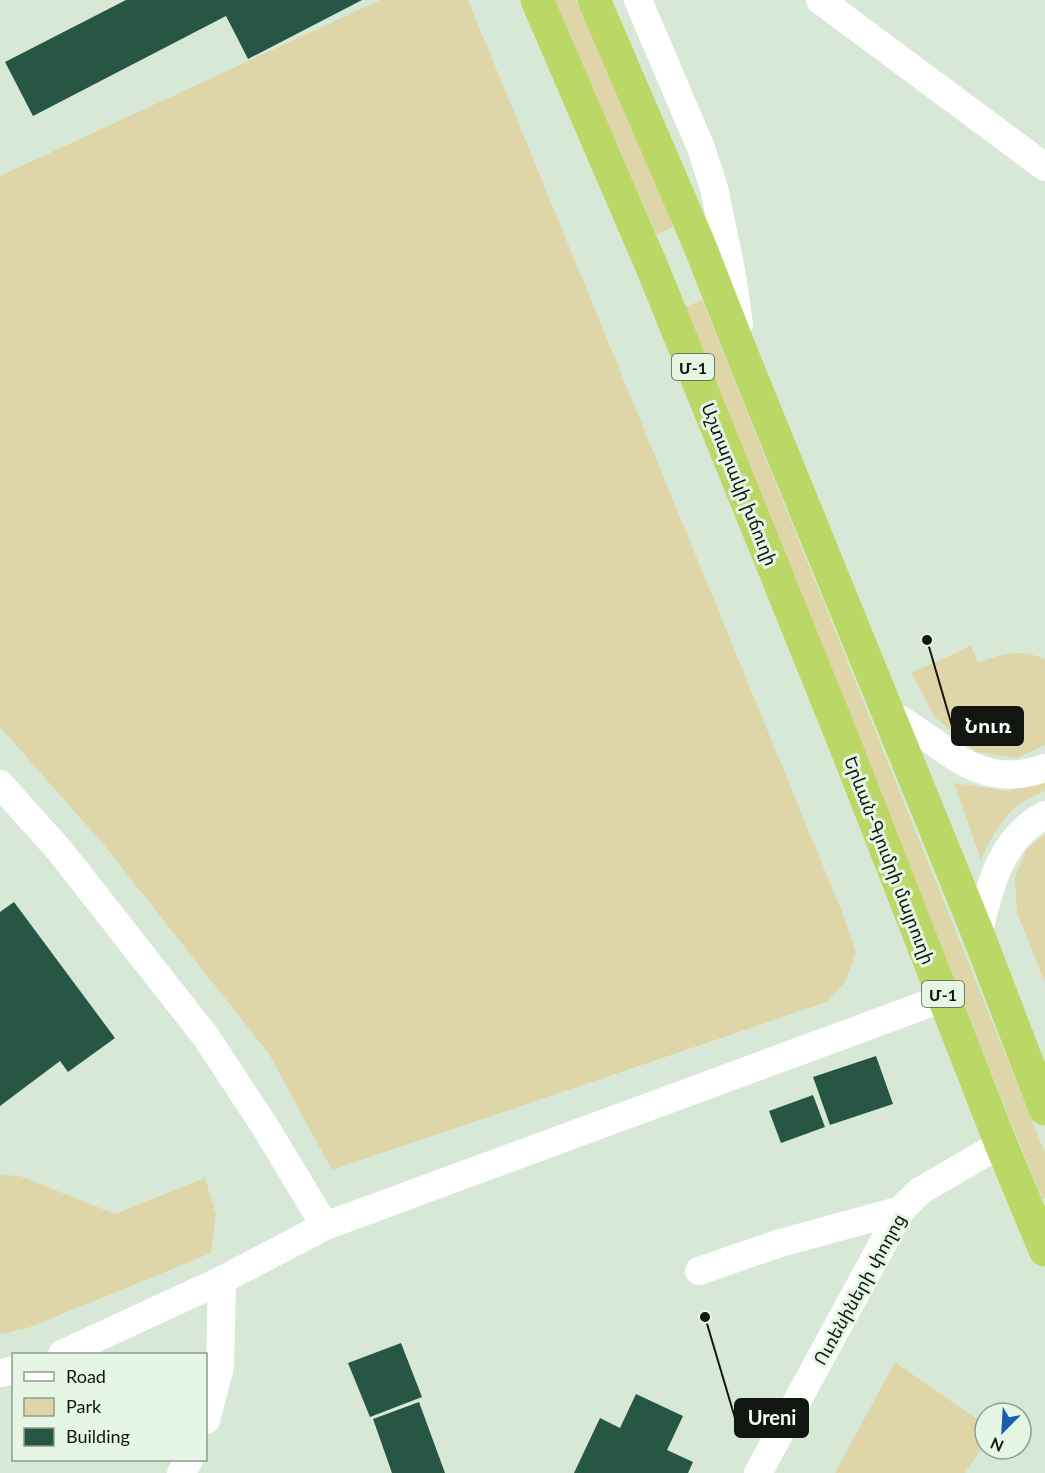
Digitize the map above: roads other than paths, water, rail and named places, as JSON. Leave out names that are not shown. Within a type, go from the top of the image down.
[{"type":"highway","name":"Աշտարակի խճուղի","points":[[537,0],[652,267],[842,737]]},
{"type":"highway","name":"Մ-1","points":[[594,0],[699,244],[978,934],[1045,1109]]},
{"type":"highway","points":[[652,267],[699,244]]},
{"type":"highway","name":"Երևան-Գյումրի մայրուղի","points":[[842,737],[1001,1144],[1043,1238]]},
{"type":"street","points":[[638,0],[700,148],[714,188],[732,275],[744,359]]},
{"type":"street","points":[[820,0],[1045,167]]},
{"type":"street","points":[[888,712],[978,770],[1009,776],[1045,768]]},
{"type":"street","points":[[0,784],[60,851],[206,1037],[264,1125],[325,1226]]},
{"type":"street","points":[[978,934],[997,870],[1004,855],[1015,838],[1030,823],[1045,815]]},
{"type":"street","points":[[64,1353],[222,1280],[325,1226],[944,998]]},
{"type":"street","name":"Ուռենիների փողոց","points":[[758,1473],[901,1210],[920,1191],[1001,1144]]},
{"type":"street","points":[[699,1271],[777,1244],[901,1210]]},
{"type":"street","points":[[207,1416],[220,1367],[222,1280]]},
{"type":"place","name":"Նուռ","points":[[927,640]]},
{"type":"place","name":"Ureni","points":[[705,1317]]}]
